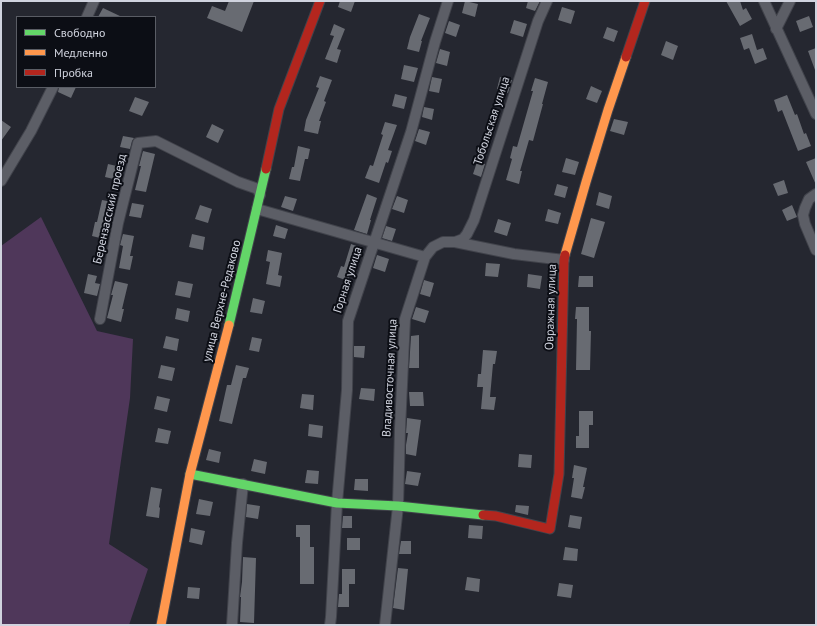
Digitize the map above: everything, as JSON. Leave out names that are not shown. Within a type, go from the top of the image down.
[{"type":"street","points":[[87,16],[94,1]]},
{"type":"street","name":"улица Верхне-Редаково","points":[[161,625],[190,474],[228,328],[257,209],[279,109],[320,1]]},
{"type":"street","name":"Горная улица","points":[[330,625],[337,503],[347,390],[348,321],[411,132],[435,42],[448,1]]},
{"type":"street","name":"Тобольская улица","points":[[455,242],[463,239],[474,220],[538,20],[547,1]]},
{"type":"street","name":"Овражная улица","points":[[398,506],[496,516],[550,529],[559,474],[564,260],[608,110],[645,1]]},
{"type":"street","points":[[764,1],[816,114]]},
{"type":"street","points":[[776,29],[790,1]]},
{"type":"street","points":[[1,181],[31,131],[52,88]]},
{"type":"street","name":"Берензасский проезд","points":[[100,319],[118,223],[138,143],[156,141],[238,182],[258,189],[260,194]]},
{"type":"street","points":[[816,194],[809,199],[804,215],[816,250]]},
{"type":"street","points":[[257,209],[425,257]]},
{"type":"street","name":"Владивосточная улица","points":[[385,625],[398,506],[405,319],[425,257],[433,247],[443,242],[455,242],[514,254],[564,260]]},
{"type":"street","points":[[190,474],[337,503],[398,506]]},
{"type":"street","points":[[232,625],[237,543],[243,484]]},
{"type":"shaded area","points":[[41,217],[97,331],[133,339],[130,398],[109,544],[148,569],[129,625],[1,625],[1,246]]},
{"type":"building","points":[[229,1],[254,1],[242,32],[207,18],[212,6],[225,11]]},
{"type":"building","points":[[340,1],[355,1],[351,12],[338,7]]},
{"type":"building","points":[[465,1],[478,4],[475,17],[462,13]]},
{"type":"building","points":[[528,1],[540,1],[535,11],[526,8]]},
{"type":"building","points":[[726,1],[740,1],[743,10],[746,8],[752,19],[740,26]]},
{"type":"building","points":[[562,7],[575,11],[571,24],[558,20]]},
{"type":"building","points":[[103,8],[120,16],[99,16]]},
{"type":"building","points":[[419,14],[430,18],[421,41],[419,52],[407,49]]},
{"type":"building","points":[[809,16],[813,27],[800,32],[796,21]]},
{"type":"building","points":[[514,20],[527,24],[523,37],[510,33]]},
{"type":"building","points":[[449,21],[460,25],[456,37],[445,33]]},
{"type":"building","points":[[334,24],[345,29],[337,49],[341,50],[337,63],[325,59],[334,36],[330,35]]},
{"type":"building","points":[[607,27],[618,31],[614,42],[603,38]]},
{"type":"building","points":[[752,34],[757,50],[763,48],[767,59],[755,64],[749,48],[744,50],[740,38]]},
{"type":"building","points":[[666,41],[678,46],[673,60],[661,55]]},
{"type":"building","points":[[816,48],[816,69],[815,70],[808,51]]},
{"type":"building","points":[[440,49],[450,52],[447,66],[436,63]]},
{"type":"building","points":[[404,65],[418,68],[414,82],[401,79]]},
{"type":"building","points":[[320,76],[332,80],[324,101],[326,102],[319,121],[321,121],[318,134],[304,131],[306,120],[319,88],[316,87]]},
{"type":"building","points":[[432,77],[442,79],[439,93],[429,91]]},
{"type":"building","points":[[500,77],[512,80],[508,93],[497,89]]},
{"type":"building","points":[[535,78],[548,82],[533,141],[529,140],[520,171],[522,171],[519,184],[506,180],[512,159],[510,158],[513,146],[517,147],[533,91],[531,91]]},
{"type":"building","points":[[591,86],[602,91],[597,103],[586,99]]},
{"type":"building","points":[[59,88],[76,88],[71,98],[58,92]]},
{"type":"building","points":[[395,94],[407,97],[404,109],[392,106]]},
{"type":"building","points":[[787,95],[795,115],[797,114],[804,134],[806,133],[811,146],[798,151],[782,110],[778,112],[774,100]]},
{"type":"building","points":[[135,97],[149,102],[142,116],[129,111]]},
{"type":"building","points":[[424,107],[434,109],[432,120],[422,117]]},
{"type":"building","points":[[614,119],[628,122],[624,135],[610,131]]},
{"type":"building","points":[[1,120],[11,127],[1,141]]},
{"type":"building","points":[[385,122],[397,125],[388,150],[392,151],[388,163],[386,162],[379,183],[365,178],[370,165],[373,166],[383,135],[381,134]]},
{"type":"building","points":[[212,124],[224,130],[218,143],[206,137]]},
{"type":"building","points":[[419,129],[430,132],[426,145],[415,141]]},
{"type":"building","points":[[123,136],[134,138],[130,149],[120,147]]},
{"type":"building","points":[[298,146],[310,149],[308,159],[305,159],[300,181],[289,179],[292,167],[294,167]]},
{"type":"building","points":[[143,151],[155,154],[146,192],[135,190]]},
{"type":"building","points":[[566,158],[579,162],[575,175],[562,172]]},
{"type":"building","points":[[816,158],[816,185],[806,162]]},
{"type":"building","points":[[477,162],[485,164],[481,177],[473,174]]},
{"type":"building","points":[[108,164],[121,167],[118,180],[105,177]]},
{"type":"building","points":[[784,180],[788,193],[778,196],[773,184]]},
{"type":"building","points":[[557,184],[568,187],[565,198],[554,195]]},
{"type":"building","points":[[599,192],[612,196],[609,209],[596,205]]},
{"type":"building","points":[[367,194],[377,198],[367,234],[354,230]]},
{"type":"building","points":[[285,196],[297,199],[293,211],[281,207]]},
{"type":"building","points":[[397,196],[408,200],[404,213],[392,209]]},
{"type":"building","points":[[102,200],[112,202],[104,239],[92,236]]},
{"type":"building","points":[[132,203],[144,205],[141,218],[129,216]]},
{"type":"building","points":[[200,205],[212,209],[208,223],[195,219]]},
{"type":"building","points":[[792,205],[797,217],[787,221],[782,210]]},
{"type":"building","points":[[548,209],[561,213],[558,224],[545,221]]},
{"type":"building","points":[[591,218],[605,222],[594,258],[581,254]]},
{"type":"building","points":[[498,219],[511,223],[507,236],[494,232]]},
{"type":"building","points":[[276,225],[288,229],[285,239],[273,236]]},
{"type":"building","points":[[386,226],[396,229],[392,241],[382,238]]},
{"type":"building","points":[[123,234],[134,236],[130,256],[133,256],[130,270],[119,268],[123,246],[120,245]]},
{"type":"building","points":[[192,234],[205,237],[203,250],[189,247]]},
{"type":"building","points":[[351,244],[362,248],[358,261],[355,260],[348,281],[337,277],[341,266],[344,267]]},
{"type":"building","points":[[268,250],[282,253],[278,275],[282,276],[280,287],[266,284],[270,262],[266,261]]},
{"type":"building","points":[[377,255],[389,259],[385,272],[373,268]]},
{"type":"building","points":[[486,263],[500,264],[498,277],[485,276]]},
{"type":"building","points":[[88,274],[97,276],[95,283],[100,284],[97,296],[84,293]]},
{"type":"building","points":[[528,274],[542,276],[540,289],[527,287]]},
{"type":"building","points":[[579,276],[593,276],[593,287],[578,287]]},
{"type":"building","points":[[424,280],[434,283],[430,297],[420,294]]},
{"type":"building","points":[[115,281],[128,284],[122,309],[124,309],[121,322],[107,318]]},
{"type":"building","points":[[178,281],[193,284],[190,298],[175,295]]},
{"type":"building","points":[[253,298],[265,301],[262,314],[250,312]]},
{"type":"building","points":[[416,307],[429,311],[425,323],[412,319]]},
{"type":"building","points":[[576,307],[589,307],[589,331],[591,331],[590,370],[576,370]]},
{"type":"building","points":[[177,308],[190,311],[188,322],[175,319]]},
{"type":"building","points":[[419,335],[419,368],[409,368],[411,336]]},
{"type":"building","points":[[166,336],[179,339],[177,351],[163,348]]},
{"type":"building","points":[[252,337],[262,339],[259,352],[249,350]]},
{"type":"building","points":[[354,346],[365,346],[364,358],[354,357]]},
{"type":"building","points":[[483,350],[497,351],[495,364],[493,364],[490,397],[496,397],[494,410],[481,409],[483,387],[477,387],[478,374],[481,374]]},
{"type":"building","points":[[161,365],[175,368],[172,381],[158,378]]},
{"type":"building","points":[[236,365],[249,368],[246,378],[243,378],[232,424],[219,421],[227,385],[231,385]]},
{"type":"building","points":[[361,388],[375,389],[374,401],[359,399]]},
{"type":"building","points":[[409,392],[423,392],[424,406],[410,406]]},
{"type":"building","points":[[302,394],[314,395],[313,410],[300,408]]},
{"type":"building","points":[[157,396],[170,399],[167,412],[154,409]]},
{"type":"building","points":[[579,411],[593,411],[593,425],[589,425],[589,448],[576,448],[576,436],[579,436]]},
{"type":"building","points":[[407,418],[421,420],[416,456],[406,454],[408,433],[406,433]]},
{"type":"building","points":[[309,424],[323,426],[322,438],[308,436]]},
{"type":"building","points":[[158,428],[171,431],[168,444],[155,442]]},
{"type":"building","points":[[209,449],[221,452],[219,463],[206,460]]},
{"type":"building","points":[[519,454],[532,455],[531,468],[518,467]]},
{"type":"building","points":[[254,459],[267,462],[265,474],[251,471]]},
{"type":"building","points":[[574,465],[587,468],[582,499],[571,497],[574,478],[572,478]]},
{"type":"building","points":[[307,470],[319,471],[318,484],[305,483]]},
{"type":"building","points":[[407,471],[421,473],[418,486],[405,484]]},
{"type":"building","points":[[355,479],[368,479],[368,491],[354,490]]},
{"type":"building","points":[[151,487],[162,489],[159,518],[146,516]]},
{"type":"building","points":[[199,499],[213,502],[210,516],[196,514]]},
{"type":"building","points":[[247,504],[260,506],[258,519],[246,517]]},
{"type":"building","points":[[516,505],[529,506],[528,515],[515,512]]},
{"type":"building","points":[[570,515],[582,517],[580,529],[568,527]]},
{"type":"building","points":[[343,516],[352,516],[352,528],[342,528]]},
{"type":"building","points":[[296,525],[310,525],[310,547],[314,547],[314,584],[300,584],[300,537],[296,537]]},
{"type":"building","points":[[469,525],[483,526],[482,539],[468,538]]},
{"type":"building","points":[[191,528],[205,531],[202,545],[189,542]]},
{"type":"building","points":[[347,538],[360,538],[360,550],[347,550]]},
{"type":"building","points":[[401,541],[411,541],[411,554],[399,554]]},
{"type":"building","points":[[565,547],[578,549],[577,561],[563,560]]},
{"type":"building","points":[[243,557],[256,558],[254,623],[240,622]]},
{"type":"building","points":[[398,568],[408,569],[404,610],[393,608]]},
{"type":"building","points":[[342,569],[355,569],[355,584],[349,584],[349,607],[338,607],[339,594],[342,594]]},
{"type":"building","points":[[467,577],[480,579],[479,592],[465,590]]},
{"type":"building","points":[[559,583],[573,585],[571,598],[557,596]]},
{"type":"building","points":[[188,587],[200,588],[199,599],[187,598]]},
{"type":"traffic: fast","points":[[229,325],[266,169]]},
{"type":"traffic: fast","points":[[190,474],[337,503],[398,506],[483,515]]},
{"type":"traffic: slow","points":[[565,255],[608,110],[626,57]]},
{"type":"traffic: slow","points":[[161,625],[190,474],[229,325]]},
{"type":"traffic: jam","points":[[266,169],[279,109],[320,1]]},
{"type":"traffic: jam","points":[[626,57],[645,1]]},
{"type":"traffic: jam","points":[[483,515],[496,516],[550,529],[559,474],[565,255]]}]
